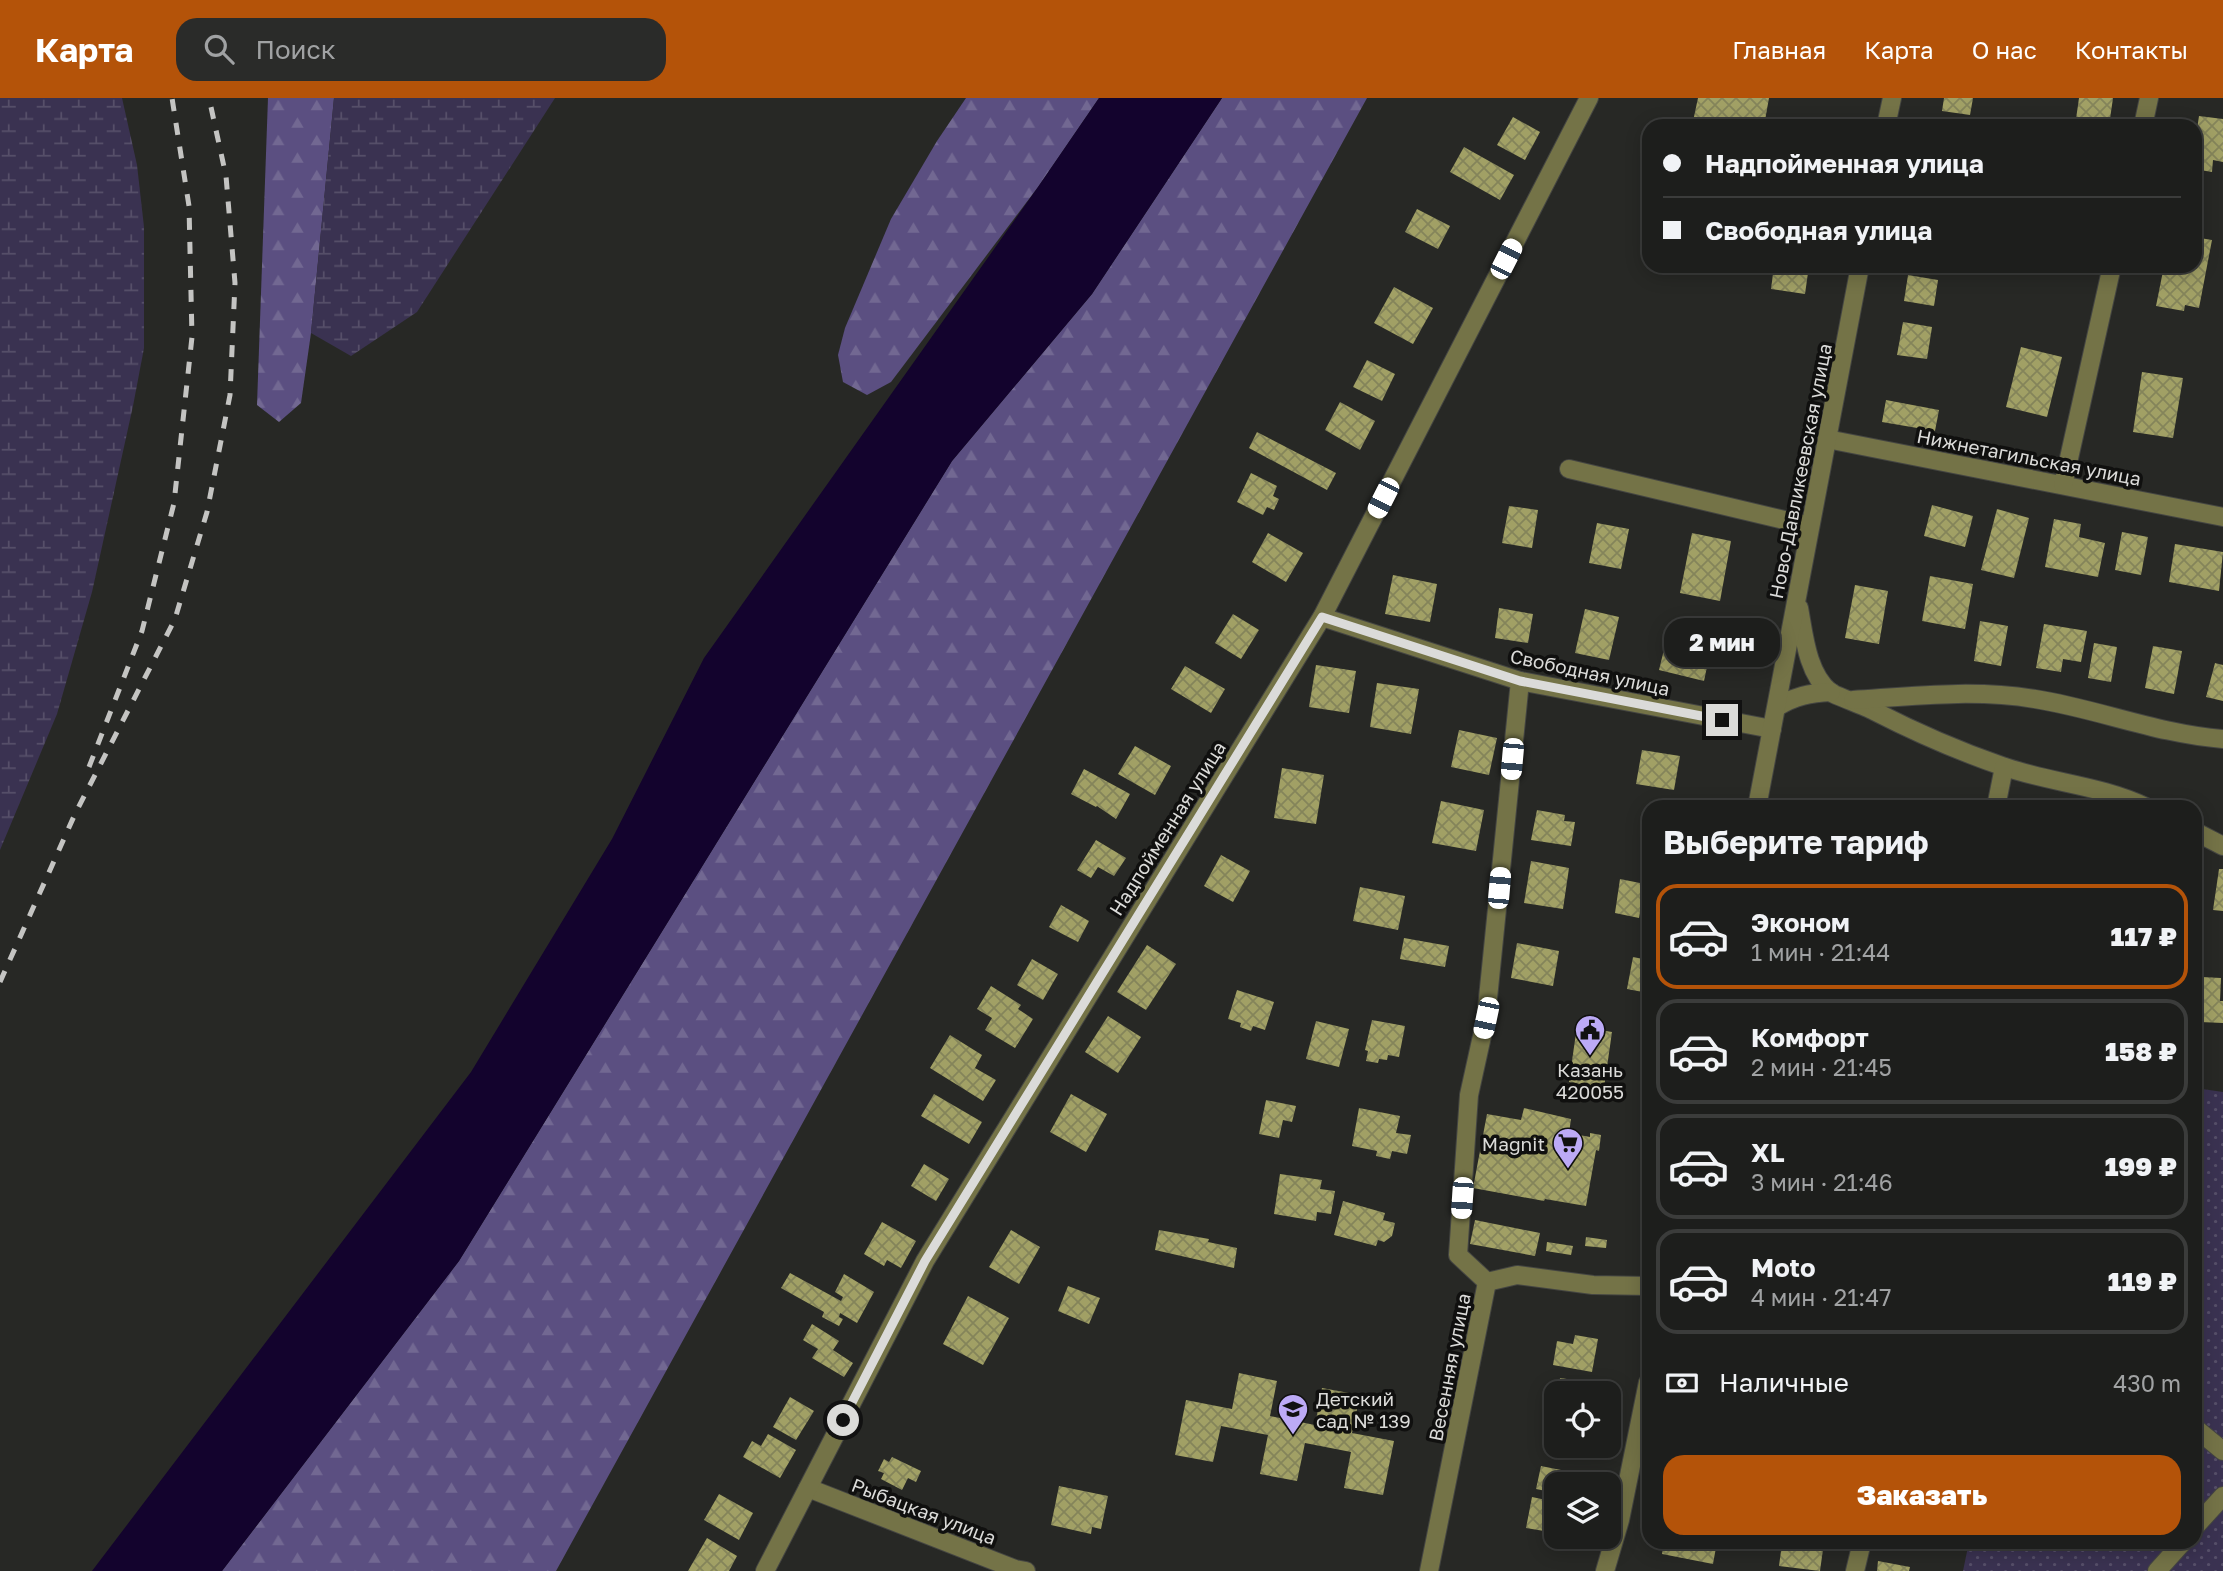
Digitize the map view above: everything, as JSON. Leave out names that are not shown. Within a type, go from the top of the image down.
[{"type":"street","name":"Надпойменная улица","points":[[765,1571],[925,1261],[1322,617],[1589,98]]},
{"type":"street","points":[[1888,119],[1892,98]]},
{"type":"street","points":[[2144,119],[2149,98]]},
{"type":"street","name":"Ново-Давликеевская улица","points":[[1758,800],[1859,273]]},
{"type":"street","points":[[2063,485],[2110,273]]},
{"type":"street","name":"Нижнетагильская улица","points":[[1827,439],[2223,517]]},
{"type":"street","points":[[1569,469],[1810,526]]},
{"type":"street","points":[[1797,597],[1807,648],[1816,672],[1831,692]]},
{"type":"street","name":"Свободная улица","points":[[1322,617],[1520,681],[1772,729]]},
{"type":"street","name":"Весенняя улица","points":[[1429,1571],[1487,1282],[1458,1255],[1469,1095],[1486,1018],[1520,681]]},
{"type":"street","points":[[1777,706],[1807,693],[1831,692],[1853,700],[1912,730],[2004,767],[2094,788],[2127,800]]},
{"type":"street","points":[[1853,700],[1972,692],[2023,698],[2188,736],[2223,739]]},
{"type":"street","points":[[1997,800],[2004,767]]},
{"type":"street","points":[[2202,835],[2223,846]]},
{"type":"street","points":[[1487,1282],[1517,1275],[1593,1285],[1642,1286]]},
{"type":"street","points":[[1605,1571],[1620,1520],[1642,1412]]},
{"type":"street","points":[[2202,1434],[2223,1451]]},
{"type":"street","name":"Рыбацкая улица","points":[[808,1488],[1026,1571]]},
{"type":"street","points":[[2202,1519],[2223,1496]]},
{"type":"street","points":[[1855,1571],[1860,1549]]},
{"type":"street","points":[[2157,1571],[2177,1549]]},
{"type":"green space","points":[[0,98],[122,98],[137,165],[144,227],[144,348],[92,592],[57,714],[0,850]]},
{"type":"green space","points":[[268,98],[334,98],[311,333],[301,403],[279,422],[257,405]]},
{"type":"green space","points":[[334,98],[555,98],[417,312],[351,356],[311,333]]},
{"type":"green space","points":[[966,98],[1099,98],[1038,187],[891,382],[867,395],[843,382],[838,355],[845,328],[891,219]]},
{"type":"green space","points":[[1222,98],[1367,98],[556,1571],[222,1571],[459,1261],[952,461],[1092,294]]},
{"type":"green space","points":[[2202,1089],[2223,1092],[2223,1571],[1963,1571],[1968,1549],[2202,1549]]},
{"type":"shaded area","points":[[1099,98],[1222,98],[1092,294],[952,461],[459,1261],[222,1571],[92,1571],[471,1072],[612,839],[704,658]]},
{"type":"building","points":[[1698,98],[1769,98],[1765,119],[1694,119]]},
{"type":"building","points":[[1944,98],[1973,98],[1970,115],[1942,111]]},
{"type":"building","points":[[2079,98],[2113,98],[2110,119],[2076,119]]},
{"type":"building","points":[[2199,116],[2223,119],[2223,162],[2213,160],[2212,172],[2202,170],[2202,119],[2199,119]]},
{"type":"building","points":[[1513,117],[1540,132],[1525,160],[1497,145]]},
{"type":"building","points":[[1464,147],[1514,175],[1500,200],[1450,172]]},
{"type":"building","points":[[1417,209],[1450,226],[1438,249],[1405,232]]},
{"type":"building","points":[[2202,238],[2212,240],[2199,308],[2185,305],[2184,311],[2156,306],[2163,273],[2202,273]]},
{"type":"building","points":[[1773,273],[1808,273],[1805,294],[1771,289]]},
{"type":"building","points":[[1908,275],[1938,280],[1934,306],[1904,301]]},
{"type":"building","points":[[1394,287],[1433,308],[1413,344],[1374,323]]},
{"type":"building","points":[[1903,322],[1932,327],[1927,359],[1897,355]]},
{"type":"building","points":[[2021,347],[2062,357],[2047,417],[2006,407]]},
{"type":"building","points":[[1367,360],[1395,374],[1382,401],[1353,387]]},
{"type":"building","points":[[2142,372],[2183,378],[2173,438],[2133,432]]},
{"type":"building","points":[[1886,400],[1939,410],[1935,431],[1882,422]]},
{"type":"building","points":[[1340,402],[1375,421],[1360,450],[1325,430]]},
{"type":"building","points":[[1257,432],[1336,473],[1327,490],[1249,448]]},
{"type":"building","points":[[1251,473],[1277,486],[1273,496],[1279,499],[1274,510],[1267,507],[1263,515],[1237,502]]},
{"type":"building","points":[[1932,505],[1973,516],[1965,547],[1924,536]]},
{"type":"building","points":[[1509,506],[1538,510],[1532,548],[1502,543]]},
{"type":"building","points":[[1997,509],[2029,518],[2014,578],[1981,570]]},
{"type":"building","points":[[2054,519],[2081,524],[2079,537],[2105,543],[2098,577],[2045,567]]},
{"type":"building","points":[[1597,523],[1629,529],[1621,569],[1589,563]]},
{"type":"building","points":[[2122,532],[2148,537],[2141,575],[2115,570]]},
{"type":"building","points":[[1268,533],[1303,553],[1286,582],[1252,562]]},
{"type":"building","points":[[1692,533],[1731,541],[1720,601],[1680,593]]},
{"type":"building","points":[[2175,544],[2223,552],[2219,591],[2169,582]]},
{"type":"building","points":[[1393,575],[1437,584],[1430,622],[1385,614]]},
{"type":"building","points":[[1930,576],[1973,584],[1965,629],[1922,621]]},
{"type":"building","points":[[1855,585],[1888,591],[1879,644],[1845,638]]},
{"type":"building","points":[[1499,608],[1533,614],[1528,643],[1495,638]]},
{"type":"building","points":[[1585,609],[1619,617],[1609,660],[1575,653]]},
{"type":"building","points":[[1233,614],[1259,630],[1241,659],[1215,643]]},
{"type":"building","points":[[1980,621],[2008,626],[2001,666],[1974,661]]},
{"type":"building","points":[[2044,624],[2087,631],[2081,662],[2063,659],[2061,672],[2036,668]]},
{"type":"building","points":[[1669,629],[1713,639],[1704,681],[1659,670]]},
{"type":"building","points":[[2094,643],[2117,647],[2111,682],[2088,678]]},
{"type":"building","points":[[2153,646],[2182,651],[2174,694],[2145,688]]},
{"type":"building","points":[[2215,663],[2223,665],[2223,701],[2206,697]]},
{"type":"building","points":[[1316,665],[1356,671],[1349,713],[1309,707]]},
{"type":"building","points":[[1185,666],[1225,689],[1211,713],[1171,689]]},
{"type":"building","points":[[1377,683],[1419,689],[1411,734],[1370,727]]},
{"type":"building","points":[[1459,730],[1497,738],[1489,775],[1451,767]]},
{"type":"building","points":[[1135,746],[1171,766],[1155,795],[1118,774]]},
{"type":"building","points":[[1642,750],[1680,756],[1674,790],[1636,784]]},
{"type":"building","points":[[1282,768],[1324,775],[1316,824],[1274,818]]},
{"type":"building","points":[[1084,769],[1130,794],[1116,819],[1097,806],[1071,794]]},
{"type":"building","points":[[1441,801],[1484,810],[1476,851],[1432,843]]},
{"type":"building","points":[[1537,810],[1565,815],[1564,821],[1575,822],[1571,846],[1531,840]]},
{"type":"building","points":[[1096,840],[1126,858],[1114,876],[1098,867],[1091,878],[1077,870]]},
{"type":"building","points":[[1221,855],[1250,871],[1233,902],[1204,886]]},
{"type":"building","points":[[1531,861],[1569,868],[1563,909],[1524,903]]},
{"type":"building","points":[[2219,869],[2223,869],[2223,911],[2213,910]]},
{"type":"building","points":[[1620,879],[1642,883],[1639,918],[1615,913]]},
{"type":"building","points":[[1360,887],[1405,896],[1398,930],[1353,921]]},
{"type":"building","points":[[1061,905],[1089,921],[1078,942],[1049,927]]},
{"type":"building","points":[[1404,938],[1449,946],[1445,967],[1400,959]]},
{"type":"building","points":[[1517,943],[1559,951],[1553,986],[1511,978]]},
{"type":"building","points":[[1147,945],[1176,964],[1146,1010],[1117,992]]},
{"type":"building","points":[[1633,957],[1642,959],[1642,992],[1627,989]]},
{"type":"building","points":[[1032,959],[1058,974],[1043,1000],[1017,985]]},
{"type":"building","points":[[2202,977],[2221,978],[2223,1023],[2202,1022]]},
{"type":"building","points":[[991,986],[1021,1005],[1018,1009],[1033,1019],[1015,1048],[985,1030],[992,1018],[977,1009]]},
{"type":"building","points":[[1237,990],[1274,1002],[1265,1030],[1253,1026],[1251,1031],[1240,1027],[1241,1023],[1228,1019]]},
{"type":"building","points":[[1108,1016],[1141,1037],[1118,1073],[1085,1052]]},
{"type":"building","points":[[1372,1020],[1405,1026],[1399,1057],[1388,1055],[1387,1060],[1379,1059],[1378,1063],[1366,1061],[1368,1051],[1365,1050]]},
{"type":"building","points":[[1316,1021],[1349,1029],[1339,1067],[1306,1059]]},
{"type":"building","name":"Казань 420055","points":[[1577,1026],[1612,1032],[1604,1088],[1569,1082]]},
{"type":"building","points":[[950,1035],[982,1055],[975,1068],[996,1080],[983,1101],[930,1068]]},
{"type":"building","points":[[934,1094],[982,1122],[969,1144],[921,1116]]},
{"type":"building","points":[[1071,1094],[1107,1114],[1086,1152],[1050,1132]]},
{"type":"building","points":[[1266,1100],[1296,1106],[1292,1122],[1283,1120],[1279,1138],[1259,1134]]},
{"type":"building","points":[[1359,1108],[1400,1116],[1396,1133],[1411,1135],[1407,1154],[1392,1151],[1390,1159],[1376,1156],[1377,1151],[1352,1146]]},
{"type":"building","points":[[1524,1108],[1571,1119],[1569,1133],[1590,1137],[1590,1133],[1601,1135],[1586,1206],[1473,1188],[1487,1114],[1521,1120]]},
{"type":"building","points":[[924,1164],[949,1179],[936,1201],[911,1186]]},
{"type":"building","points":[[1280,1174],[1322,1180],[1320,1189],[1335,1191],[1331,1214],[1317,1212],[1316,1221],[1274,1214]]},
{"type":"building","points":[[1343,1201],[1385,1213],[1383,1220],[1395,1223],[1392,1236],[1384,1242],[1378,1240],[1376,1246],[1334,1235]]},
{"type":"building","points":[[1475,1220],[1540,1233],[1535,1256],[1470,1244]]},
{"type":"building","points":[[882,1222],[916,1241],[901,1268],[887,1260],[884,1266],[864,1254]]},
{"type":"building","points":[[1011,1230],[1040,1247],[1019,1284],[989,1267]]},
{"type":"building","points":[[1159,1230],[1209,1239],[1208,1242],[1237,1248],[1234,1268],[1155,1250]]},
{"type":"building","points":[[1586,1237],[1607,1240],[1606,1248],[1585,1246]]},
{"type":"building","points":[[1547,1242],[1573,1246],[1571,1255],[1546,1251]]},
{"type":"building","points":[[790,1273],[841,1301],[843,1297],[835,1292],[844,1274],[874,1292],[857,1323],[840,1313],[839,1317],[843,1319],[839,1326],[822,1317],[824,1312],[781,1288]]},
{"type":"building","points":[[1068,1286],[1100,1298],[1089,1324],[1058,1311]]},
{"type":"building","points":[[968,1296],[1009,1318],[983,1365],[943,1344]]},
{"type":"building","points":[[812,1324],[839,1341],[833,1350],[853,1363],[844,1377],[812,1358],[818,1349],[803,1340]]},
{"type":"building","points":[[1575,1335],[1598,1339],[1592,1372],[1553,1365],[1557,1341],[1573,1344]]},
{"type":"building","points":[[1239,1373],[1277,1381],[1270,1416],[1315,1425],[1322,1388],[1360,1395],[1352,1433],[1394,1441],[1383,1495],[1344,1488],[1351,1452],[1305,1443],[1297,1481],[1260,1474],[1268,1435],[1221,1426],[1213,1462],[1175,1455],[1186,1400],[1232,1409]]},
{"type":"building","points":[[1560,1378],[1580,1381],[1560,1381]]},
{"type":"building","points":[[790,1397],[814,1411],[796,1440],[773,1427]]},
{"type":"building","points":[[768,1434],[796,1450],[780,1478],[743,1457],[752,1441],[761,1446]]},
{"type":"building","points":[[892,1457],[921,1471],[916,1482],[908,1478],[902,1490],[881,1479],[884,1473],[878,1471],[884,1459],[889,1462]]},
{"type":"building","points":[[1541,1466],[1566,1471],[1544,1472],[1544,1491],[1536,1489]]},
{"type":"building","points":[[1059,1486],[1108,1496],[1101,1529],[1092,1527],[1091,1534],[1051,1525]]},
{"type":"building","points":[[719,1494],[753,1513],[739,1540],[704,1520]]},
{"type":"building","points":[[1532,1497],[1544,1500],[1544,1531],[1526,1528]]},
{"type":"building","points":[[707,1538],[737,1556],[729,1571],[688,1571]]},
{"type":"building","points":[[1663,1549],[1716,1549],[1713,1564],[1662,1554]]},
{"type":"building","points":[[1769,1549],[1823,1549],[1820,1571],[1779,1566],[1781,1551]]},
{"type":"building","points":[[1878,1561],[1910,1567],[1909,1571],[1877,1571]]},
{"type":"railway","points":[[89,767],[142,631],[174,503],[192,337],[189,206],[172,98]]},
{"type":"railway","points":[[0,982],[75,814],[175,619],[207,512],[230,395],[235,283],[226,176],[209,98]]},
{"type":"place","name":"Казань 420055","points":[[1590,1057]]},
{"type":"place","name":"Magnit","points":[[1568,1170]]},
{"type":"place","name":"Детский сад № 139","points":[[1293,1436]]},
{"type":"route","points":[[843,1420],[925,1261],[1322,617],[1520,681],[1722,720]]}]
